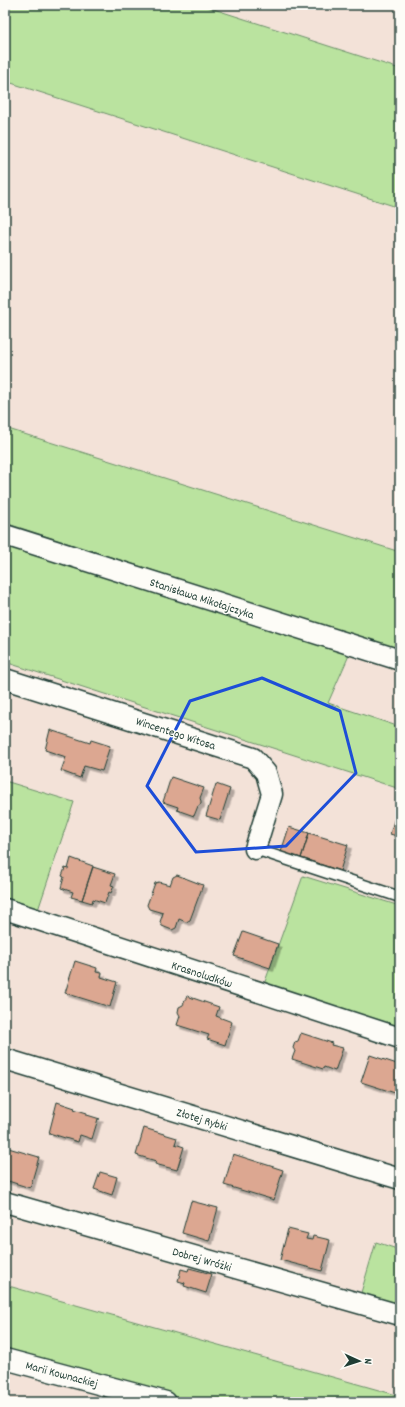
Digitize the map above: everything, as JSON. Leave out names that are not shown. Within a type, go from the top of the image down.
[{"type":"street","name":"Stanisława Mikołajczyka","points":[[5,535],[400,660]]},
{"type":"street","name":"Wincentego Witosa","points":[[5,678],[253,758],[266,772],[272,794],[255,849]]},
{"type":"street","name":"Krasnoludków","points":[[5,909],[400,1038]]},
{"type":"street","name":"Złotej Rybki","points":[[5,1060],[400,1179]]},
{"type":"street","name":"Dobrej Wróżki","points":[[5,1202],[400,1315]]},
{"type":"street","name":"Marii Kownackiej","points":[[5,1359],[166,1402]]},
{"type":"lane","points":[[255,849],[400,897]]},
{"type":"highlighted area","points":[[262,678],[340,711],[356,773],[286,846],[196,852],[147,786],[190,701]]},
{"type":"green space","points":[[5,5],[201,5],[400,69],[400,208],[5,81]]},
{"type":"green space","points":[[5,428],[400,552],[400,650],[5,523]]},
{"type":"green space","points":[[5,544],[350,653],[328,703],[400,727],[400,789],[5,662]]},
{"type":"green space","points":[[5,781],[74,802],[37,913],[5,902]]},
{"type":"green space","points":[[303,876],[400,906],[400,1035],[262,990]]},
{"type":"green space","points":[[376,1242],[400,1250],[400,1308],[360,1296]]},
{"type":"green space","points":[[5,1285],[400,1396],[400,1402],[195,1402],[5,1351]]},
{"type":"building","points":[[50,730],[90,743],[91,740],[110,746],[102,771],[84,766],[80,778],[61,771],[66,757],[45,750]]},
{"type":"building","points":[[171,777],[204,788],[200,798],[201,804],[198,806],[194,816],[177,810],[178,807],[163,802]]},
{"type":"building","points":[[216,784],[230,789],[220,820],[206,816]]},
{"type":"building","points":[[400,804],[400,837],[390,834]]},
{"type":"building","points":[[289,827],[309,833],[301,858],[281,852]]},
{"type":"building","points":[[309,833],[348,845],[340,871],[301,858]]},
{"type":"building","points":[[71,858],[93,866],[82,900],[71,897],[73,892],[61,888],[64,877],[62,876],[65,868],[68,869]]},
{"type":"building","points":[[93,867],[115,874],[111,885],[114,886],[111,893],[109,892],[105,903],[93,899],[92,903],[82,900]]},
{"type":"building","points":[[177,875],[203,885],[190,920],[186,922],[179,919],[176,928],[172,930],[162,926],[160,922],[163,913],[149,909],[147,905],[155,883],[159,882],[170,885],[173,877]]},
{"type":"building","points":[[243,932],[278,944],[270,968],[234,956]]},
{"type":"building","points":[[75,961],[97,968],[96,972],[102,973],[101,977],[117,982],[110,1007],[65,993]]},
{"type":"building","points":[[187,996],[219,1007],[216,1016],[232,1022],[225,1045],[207,1039],[209,1035],[177,1025],[180,1016],[178,1012],[179,1007],[183,1005]]},
{"type":"building","points":[[301,1033],[332,1043],[331,1045],[343,1048],[335,1071],[324,1067],[323,1069],[292,1059],[295,1051],[293,1048],[295,1042],[298,1041]]},
{"type":"building","points":[[370,1055],[400,1065],[400,1078],[395,1093],[361,1082]]},
{"type":"building","points":[[57,1102],[100,1119],[98,1119],[92,1139],[80,1135],[78,1142],[49,1133]]},
{"type":"building","points":[[144,1128],[177,1138],[175,1144],[184,1147],[177,1170],[155,1164],[156,1161],[136,1155]]},
{"type":"building","points":[[5,1147],[39,1157],[30,1188],[5,1180]]},
{"type":"building","points":[[233,1154],[283,1170],[274,1200],[224,1185]]},
{"type":"building","points":[[100,1172],[117,1177],[112,1195],[94,1189]]},
{"type":"building","points":[[191,1201],[218,1208],[209,1241],[182,1233]]},
{"type":"building","points":[[288,1229],[308,1234],[306,1239],[312,1240],[313,1236],[330,1240],[322,1271],[280,1260]]},
{"type":"building","points":[[189,1268],[212,1274],[206,1293],[184,1286],[185,1283],[178,1281],[181,1269],[188,1271]]}]
